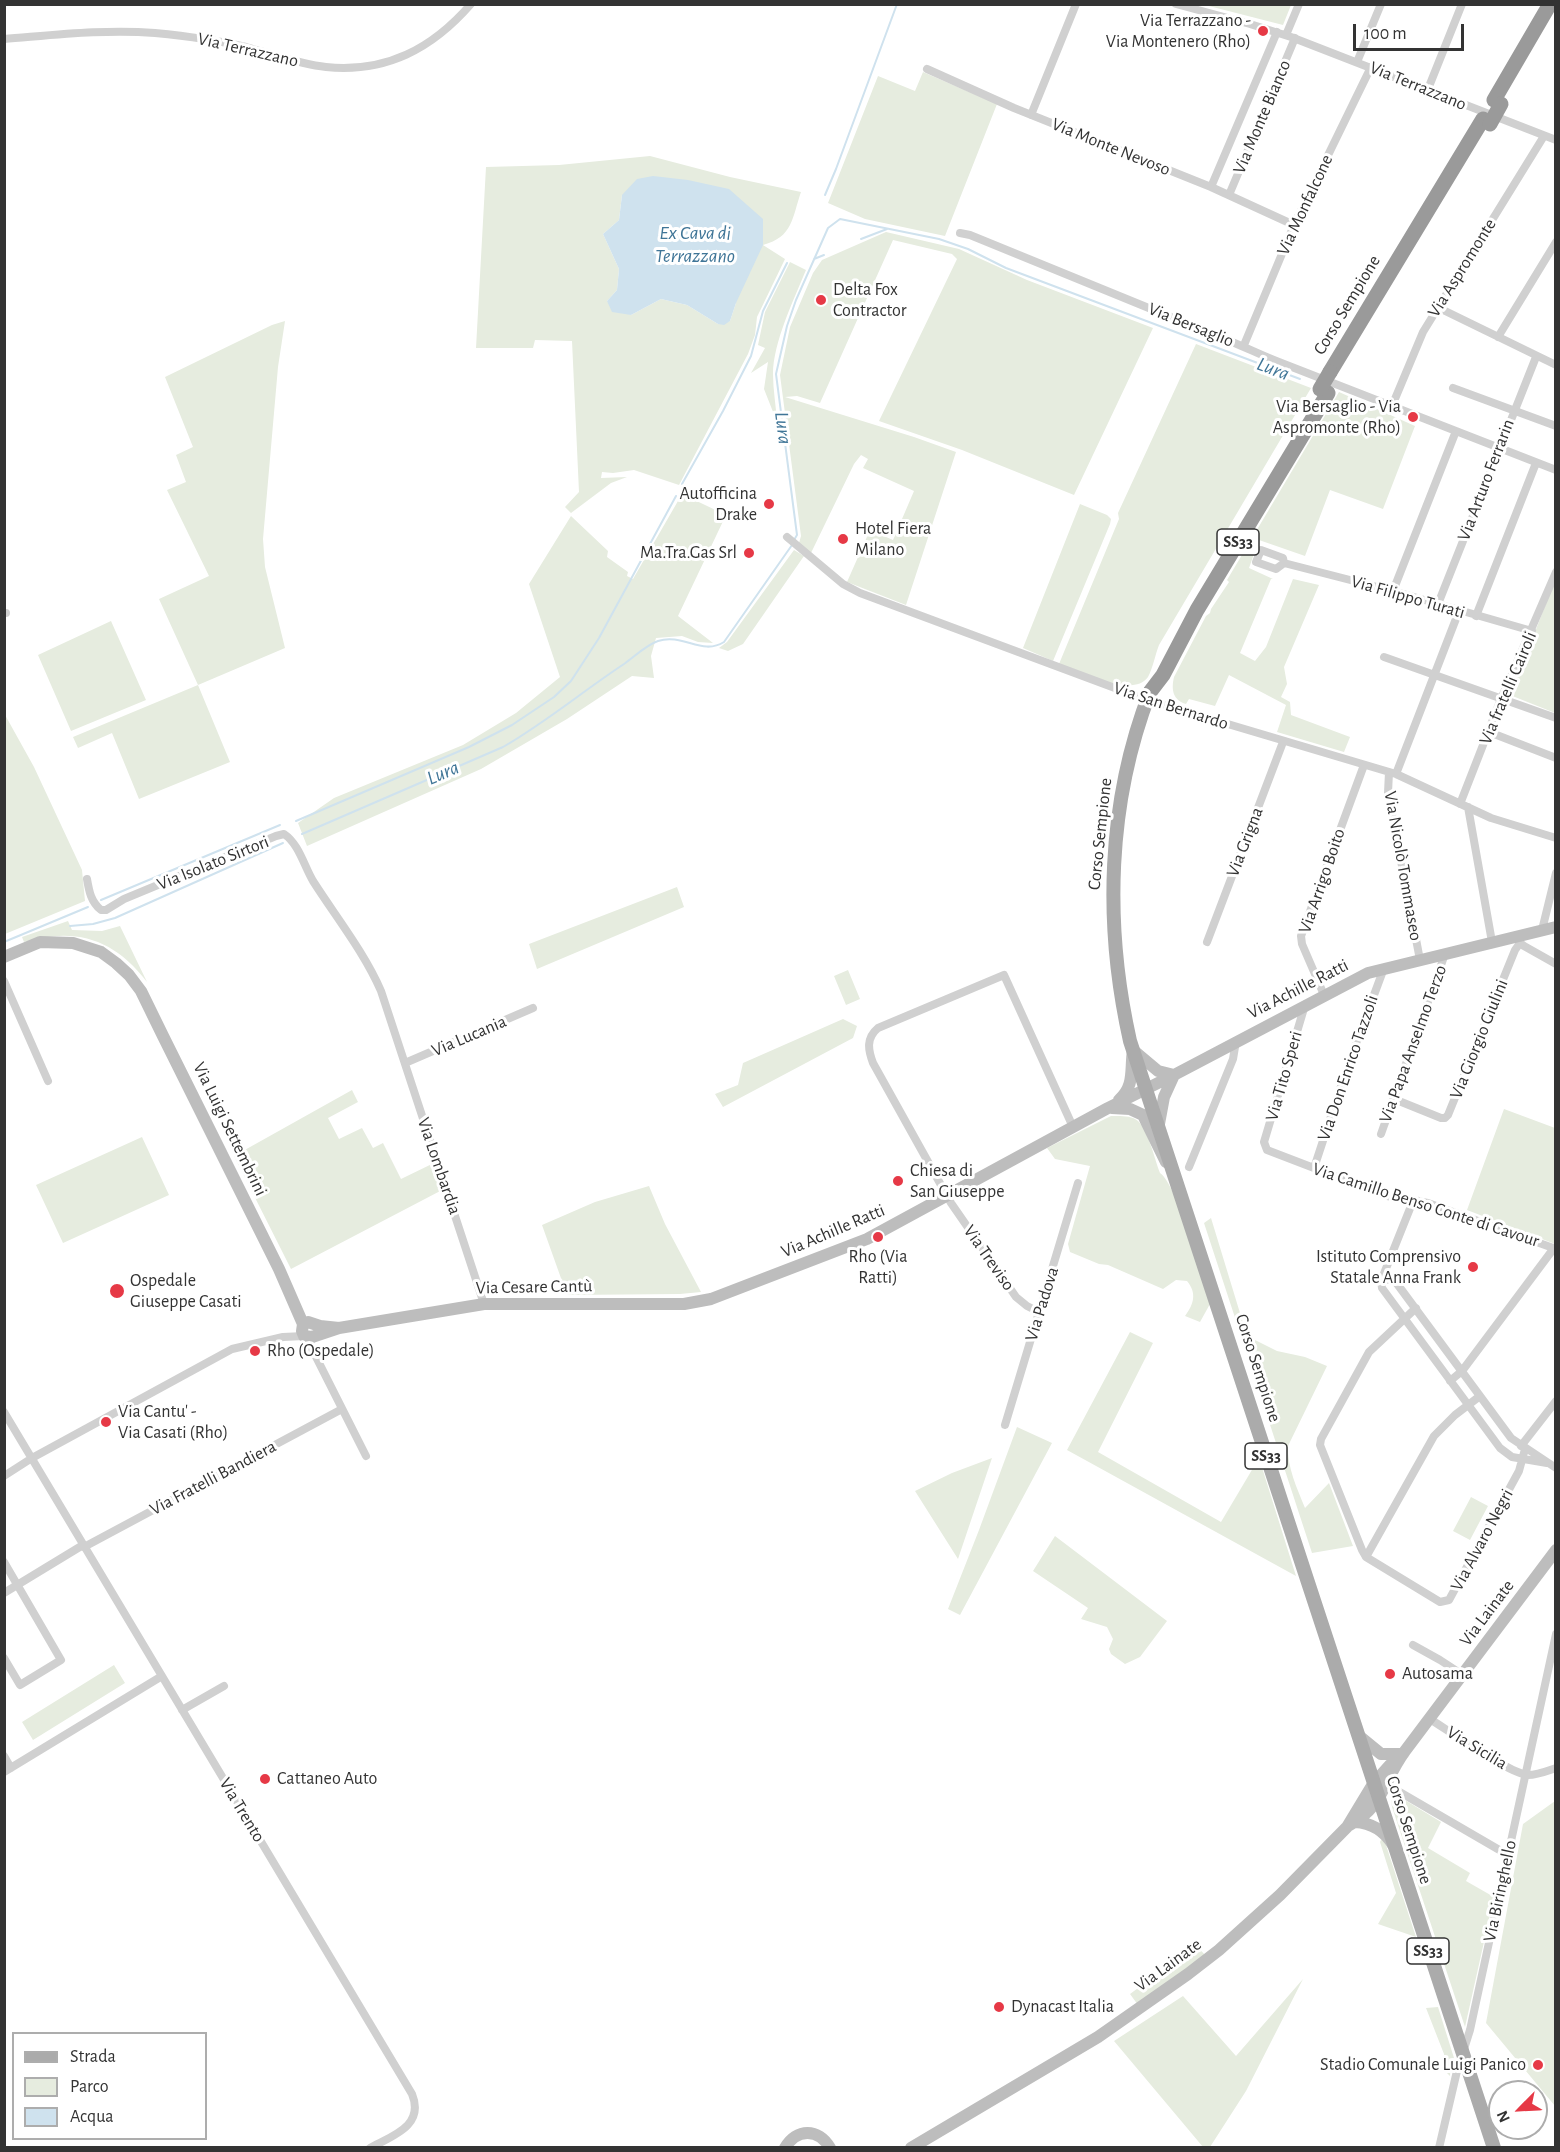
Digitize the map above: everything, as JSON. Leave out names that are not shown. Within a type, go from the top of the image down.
[{"type":"highway","name":"Corso Sempione","points":[[1498,102],[1550,4]]},
{"type":"highway","name":"Corso Sempione","points":[[1148,696],[1157,667],[1170,638],[1324,391],[1498,102],[1556,14]]},
{"type":"main road","name":"Corso Sempione","points":[[1148,696],[1137,727],[1125,775],[1115,842],[1112,892],[1119,981],[1133,1050],[1359,1736],[1380,1783],[1378,1799],[1494,2148]]},
{"type":"street","name":"Via Terrazzano","points":[[4,39],[114,32],[155,33],[223,42],[289,60],[326,67],[360,67],[381,64],[413,53],[445,30],[471,4]]},
{"type":"street","points":[[1031,115],[1076,4]]},
{"type":"street","name":"Via Terrazzano","points":[[1176,4],[1295,38],[1556,140]]},
{"type":"street","points":[[1286,35],[1299,4]]},
{"type":"street","points":[[1357,62],[1381,4]]},
{"type":"street","points":[[1428,89],[1462,4]]},
{"type":"street","points":[[1211,187],[1277,32]]},
{"type":"street","name":"Via Monte Bianco","points":[[1229,195],[1295,38]]},
{"type":"street","name":"Via Monfalcone","points":[[1244,345],[1294,225],[1371,67]]},
{"type":"street","name":"Via Monte Nevoso","points":[[927,69],[1031,115],[1211,187],[1294,225]]},
{"type":"street","name":"Via Aspromonte","points":[[1392,405],[1423,332],[1437,307],[1544,136]]},
{"type":"street","name":"Via Bersaglio","points":[[960,233],[970,235],[1221,338],[1244,345],[1250,350],[1279,362],[1556,470]]},
{"type":"street","points":[[1498,337],[1556,242]]},
{"type":"street","points":[[1437,307],[1556,365]]},
{"type":"street","name":"Via Arturo Ferrarin","points":[[1438,604],[1536,357]]},
{"type":"street","points":[[1453,388],[1556,426]]},
{"type":"street","points":[[1393,591],[1456,432]]},
{"type":"street","points":[[1476,616],[1536,463]]},
{"type":"street","name":"Via San Bernardo","points":[[787,537],[835,578],[860,593],[1283,742],[1393,773],[1502,822],[1556,838]]},
{"type":"street","name":"Via Filippo Turati","points":[[1284,563],[1393,591],[1532,632]]},
{"type":"street","name":"Via fratelli Cairoli","points":[[1464,806],[1501,699],[1532,632],[1556,572]]},
{"type":"street","points":[[1393,773],[1459,610]]},
{"type":"street","points":[[1384,657],[1556,717]]},
{"type":"street","points":[[1489,732],[1556,758]]},
{"type":"street","name":"Via Grigna","points":[[1207,942],[1283,742]]},
{"type":"street","name":"Via Arrigo Boito","points":[[1324,995],[1300,936],[1364,765]]},
{"type":"street","name":"Via Nicolò Tommaseo","points":[[1393,773],[1390,804],[1420,960]]},
{"type":"street","points":[[1464,806],[1492,942]]},
{"type":"street","name":"Via Isolato Sirtori","points":[[87,879],[96,907],[106,910],[124,899],[284,834],[298,851],[312,879],[372,972],[393,1028]]},
{"type":"street","points":[[1542,930],[1556,873]]},
{"type":"street","name":"Via Achille Ratti","points":[[696,1303],[744,1288],[867,1239],[1108,1108],[1359,977],[1384,968],[1492,942],[1519,940],[1542,930],[1556,927]]},
{"type":"street","points":[[1519,940],[1556,964]]},
{"type":"street","name":"Via Giorgio Giulini","points":[[1394,1099],[1441,1118],[1448,1115],[1519,940]]},
{"type":"street","name":"Via Luigi Settembrini","points":[[4,957],[27,947],[68,948],[99,958],[121,974],[147,1006],[309,1329]]},
{"type":"street","name":"Via Papa Anselmo Terzo","points":[[1381,1134],[1445,954]]},
{"type":"street","name":"Via Don Enrico Tazzoli","points":[[1314,1168],[1369,1005],[1384,968]]},
{"type":"street","name":"Via Treviso","points":[[1039,1312],[1016,1297],[947,1196],[873,1063],[868,1048],[870,1038],[878,1028],[1004,975],[1073,1127]]},
{"type":"street","points":[[4,981],[48,1081]]},
{"type":"street","name":"Via Tito Speri","points":[[1264,1147],[1305,1005]]},
{"type":"street","name":"Via Lucania","points":[[405,1063],[533,1008]]},
{"type":"street","name":"Via Lombardia","points":[[393,1028],[484,1304]]},
{"type":"street","points":[[1189,1167],[1233,1059],[1236,1041]]},
{"type":"street","points":[[1133,1050],[1158,1071],[1174,1075],[1164,1097],[1159,1124]]},
{"type":"street","points":[[1108,1108],[1126,1094],[1130,1086],[1133,1050]]},
{"type":"street","points":[[1108,1108],[1130,1108],[1143,1115],[1158,1148],[1175,1175]]},
{"type":"street","name":"Via Camillo Benso Conte di Cavour","points":[[1264,1147],[1387,1196],[1418,1201],[1555,1248]]},
{"type":"street","name":"Via Padova","points":[[1005,1425],[1078,1183]]},
{"type":"street","points":[[1418,1201],[1411,1206],[1382,1281],[1382,1288],[1500,1448],[1512,1457]]},
{"type":"street","points":[[1450,1381],[1462,1371],[1555,1248]]},
{"type":"street","points":[[1382,1281],[1392,1279],[1395,1281],[1521,1449],[1551,1466]]},
{"type":"street","name":"Via Cesare Cantù","points":[[4,1476],[32,1458],[232,1349],[309,1329],[339,1328],[484,1304],[696,1303]]},
{"type":"street","points":[[1366,1557],[1357,1540],[1320,1445],[1321,1439],[1369,1352],[1416,1308]]},
{"type":"street","points":[[309,1329],[311,1347],[366,1456]]},
{"type":"street","points":[[1366,1557],[1434,1436],[1480,1396]]},
{"type":"street","points":[[1512,1457],[1517,1455],[1556,1401]]},
{"type":"street","name":"Via Fratelli Bandiera","points":[[4,1593],[84,1546],[342,1409]]},
{"type":"street","name":"Via Trento","points":[[4,1412],[412,2094],[416,2111],[409,2126],[370,2148]]},
{"type":"street","points":[[1512,1457],[1521,1449]]},
{"type":"street","name":"Via Alvaro Negri","points":[[1366,1557],[1440,1602],[1449,1600],[1519,1471],[1521,1449]]},
{"type":"street","name":"Via Lainate","points":[[910,2148],[1098,2037],[1220,1950],[1280,1895],[1351,1824],[1390,1765],[1403,1754],[1556,1550]]},
{"type":"street","points":[[4,1562],[61,1660],[20,1685],[4,1658]]},
{"type":"street","name":"Via Biringhello","points":[[1439,2148],[1463,2055],[1556,1634]]},
{"type":"street","points":[[1413,1645],[1463,1675]]},
{"type":"street","points":[[4,1756],[8,1770],[162,1676]]},
{"type":"street","points":[[182,1710],[224,1686]]},
{"type":"street","name":"Via Sicilia","points":[[1430,1719],[1499,1762],[1526,1775]]},
{"type":"street","points":[[1359,1736],[1381,1754],[1403,1754]]},
{"type":"street","points":[[1526,1775],[1556,1768]]},
{"type":"street","points":[[1380,1783],[1391,1787],[1508,1855]]},
{"type":"street","name":"Via Lainate","points":[[1351,1824],[1370,1811],[1378,1799]]},
{"type":"street","points":[[1351,1824],[1367,1823],[1377,1828],[1388,1836],[1394,1847]]},
{"type":"street","points":[[784,2148],[794,2136],[807,2132],[821,2136],[831,2147]]},
{"type":"green space","points":[[1205,5],[1291,5],[1283,25]]},
{"type":"green space","points":[[923,72],[997,104],[945,236],[865,219],[828,203],[878,76],[915,91]]},
{"type":"green space","points":[[650,156],[730,177],[801,192],[786,232],[763,245],[785,259],[757,317],[755,335],[748,354],[679,485],[634,470],[602,472],[601,478],[627,477],[611,483],[571,513],[565,507],[579,492],[572,341],[535,340],[533,348],[476,348],[486,167],[559,165]],"holes":[[[622,195],[736,303],[730,321],[718,324],[687,305],[661,299],[631,315],[607,301],[617,290],[619,269],[603,234],[619,220]]]},
{"type":"green space","points":[[886,232],[959,249],[1027,280],[1153,328],[1074,495],[962,450],[879,421],[957,259],[952,254],[893,240],[820,403],[797,396],[785,397],[956,452],[906,605],[847,582],[870,530],[893,540],[914,491],[863,468],[868,459],[861,455],[854,464],[811,553],[799,543],[801,536],[780,375],[790,327],[813,273],[822,260]]},
{"type":"green space","points":[[790,262],[806,270],[776,349],[773,380],[777,422],[764,389],[768,362],[751,373],[765,348],[758,345],[765,312]]},
{"type":"green space","points":[[285,321],[278,367],[263,539],[265,567],[285,648],[198,685],[159,599],[209,576],[167,490],[186,482],[176,455],[193,447],[165,377],[272,325]]},
{"type":"green space","points":[[1196,344],[1311,388],[1159,645],[1148,677],[1141,683],[1130,685],[1105,681],[1059,664],[1119,519],[1118,513]]},
{"type":"green space","points":[[1339,392],[1415,426],[1383,509],[1330,490],[1305,556],[1259,540],[1249,568],[1273,579],[1271,579],[1240,653],[1255,661],[1266,647],[1293,579],[1319,585],[1284,667],[1287,684],[1281,697],[1290,702],[1291,715],[1350,737],[1344,752],[1277,732],[1286,705],[1229,675],[1215,706],[1189,699],[1186,704],[1178,700],[1173,686],[1174,677],[1206,616],[1229,582],[1227,580]]},
{"type":"green space","points":[[682,494],[726,515],[678,616],[713,643],[698,642],[682,636],[656,638],[651,656],[654,678],[632,676],[567,719],[481,769],[307,846],[298,823],[334,798],[463,745],[516,713],[560,677],[529,584],[571,516],[608,551],[607,557],[628,572],[627,576],[633,579]]},
{"type":"green space","points":[[1080,504],[1107,515],[1111,519],[1053,661],[1023,648]]},
{"type":"green space","points":[[794,550],[804,556],[743,644],[728,651],[719,648],[727,642]]},
{"type":"green space","points":[[1555,581],[1555,713],[1510,695]]},
{"type":"green space","points":[[111,621],[146,700],[71,731],[38,655]]},
{"type":"green space","points":[[198,685],[230,762],[139,799],[112,733],[78,748],[73,737]]},
{"type":"green space","points":[[4,713],[34,767],[82,870],[85,901],[5,934]]},
{"type":"green space","points":[[677,887],[684,907],[537,969],[529,944]]},
{"type":"green space","points":[[68,921],[72,930],[102,931],[120,926],[147,982],[121,956],[93,940],[61,936],[24,942],[22,937]]},
{"type":"green space","points":[[848,970],[860,999],[846,1005],[834,976]]},
{"type":"green space","points":[[843,1019],[857,1026],[853,1038],[723,1107],[715,1094],[738,1085],[743,1063]]},
{"type":"green space","points":[[352,1090],[358,1102],[328,1118],[339,1139],[362,1128],[373,1148],[383,1143],[401,1179],[436,1162],[444,1189],[291,1269],[234,1156]]},
{"type":"green space","points":[[1504,1109],[1555,1128],[1555,1244],[1467,1210]]},
{"type":"green space","points":[[1111,1116],[1132,1118],[1142,1125],[1160,1173],[1174,1195],[1210,1304],[1200,1322],[1185,1316],[1191,1307],[1193,1298],[1187,1281],[1176,1280],[1163,1289],[1108,1265],[1099,1264],[1070,1252],[1068,1244],[1090,1166],[1055,1159],[1047,1148]]},
{"type":"green space","points":[[142,1137],[169,1195],[63,1243],[36,1185]]},
{"type":"green space","points":[[649,1186],[665,1224],[701,1292],[567,1295],[542,1225],[595,1202]]},
{"type":"green space","points":[[1211,1218],[1247,1336],[1277,1351],[1305,1357],[1327,1366],[1288,1446],[1289,1462],[1305,1508],[1329,1483],[1353,1546],[1312,1553],[1204,1223]]},
{"type":"green space","points":[[1130,1332],[1153,1343],[1098,1452],[1221,1522],[1259,1458],[1296,1576],[1067,1450]]},
{"type":"green space","points":[[1017,1427],[1052,1443],[960,1615],[948,1609]]},
{"type":"green space","points":[[992,1458],[958,1559],[915,1491],[952,1473]]},
{"type":"green space","points":[[1471,1497],[1488,1506],[1470,1540],[1453,1531]]},
{"type":"green space","points":[[1055,1536],[1167,1621],[1140,1657],[1125,1664],[1111,1654],[1109,1649],[1113,1639],[1107,1627],[1081,1619],[1088,1608],[1033,1571]]},
{"type":"green space","points":[[114,1665],[125,1683],[33,1740],[22,1722]]},
{"type":"green space","points":[[1390,1791],[1441,1822],[1428,1848],[1470,1873],[1466,1881],[1494,1897],[1465,2027],[1392,1807]]},
{"type":"green space","points":[[1555,1801],[1555,2106],[1548,2098],[1548,2080],[1533,2080],[1486,2023],[1523,1824]]},
{"type":"green space","points":[[1382,1838],[1416,1937],[1378,1924],[1396,1893],[1380,1842]]},
{"type":"green space","points":[[1196,1945],[1205,1955],[1138,2005],[1130,1994]]},
{"type":"green space","points":[[1303,1979],[1246,2091],[1210,2147],[1203,2147],[1114,2041],[1183,1996],[1236,2056]]},
{"type":"green space","points":[[1438,2007],[1454,2058],[1451,2059],[1450,2076],[1444,2070],[1444,2054],[1426,2008]]},
{"type":"water","name":"Ex Cava di Terrazzano","points":[[653,176],[688,180],[729,189],[763,219],[763,245],[730,321],[724,325],[718,324],[687,305],[661,299],[631,315],[612,312],[607,301],[617,290],[619,269],[603,234],[619,220],[622,195],[637,179]]},
{"type":"waterway","points":[[825,195],[897,4]]},
{"type":"waterway","name":"Lura","points":[[794,540],[797,535],[776,374],[787,326],[796,300],[828,228],[840,219],[939,239],[968,249],[1006,268],[1300,379]]},
{"type":"waterway","points":[[861,239],[887,229]]},
{"type":"waterway","name":"Lura","points":[[814,259],[824,255]]},
{"type":"waterway","points":[[682,484],[751,356],[763,311],[787,263]]},
{"type":"waterway","points":[[296,821],[469,747],[512,725],[554,697],[571,681],[599,638],[676,496]]},
{"type":"waterway","name":"Lura","points":[[302,834],[503,747],[658,641],[676,640],[708,647],[724,642],[792,545]]},
{"type":"waterway","points":[[101,900],[280,825]]},
{"type":"waterway","name":"Lura","points":[[70,926],[93,924],[115,918],[283,843]]},
{"type":"waterway","points":[[4,942],[88,907]]},
{"type":"place","name":"Via Terrazzano - Via Montenero (Rho)","points":[[1263,31]]},
{"type":"place","name":"Delta Fox Contractor","points":[[821,300]]},
{"type":"place","name":"Via Bersaglio - Via Aspromonte (Rho)","points":[[1413,417]]},
{"type":"place","name":"Autofficina Drake","points":[[769,504]]},
{"type":"place","name":"Hotel Fiera Milano","points":[[843,539]]},
{"type":"place","name":"Ma.Tra.Gas Srl","points":[[749,553]]},
{"type":"place","name":"Chiesa di San Giuseppe","points":[[898,1181]]},
{"type":"place","name":"Rho (Via Ratti)","points":[[878,1237]]},
{"type":"place","name":"Istituto Comprensivo Statale Anna Frank","points":[[1473,1267]]},
{"type":"place","name":"Ospedale Giuseppe Casati","points":[[117,1291]]},
{"type":"place","name":"Rho (Ospedale)","points":[[255,1351]]},
{"type":"place","name":"Via Cantu' - Via Casati (Rho)","points":[[106,1422]]},
{"type":"place","name":"Autosama","points":[[1390,1674]]},
{"type":"place","name":"Cattaneo Auto","points":[[265,1779]]},
{"type":"place","name":"Dynacast Italia","points":[[999,2007]]},
{"type":"place","name":"Stadio Comunale Luigi Panico","points":[[1538,2065]]}]
